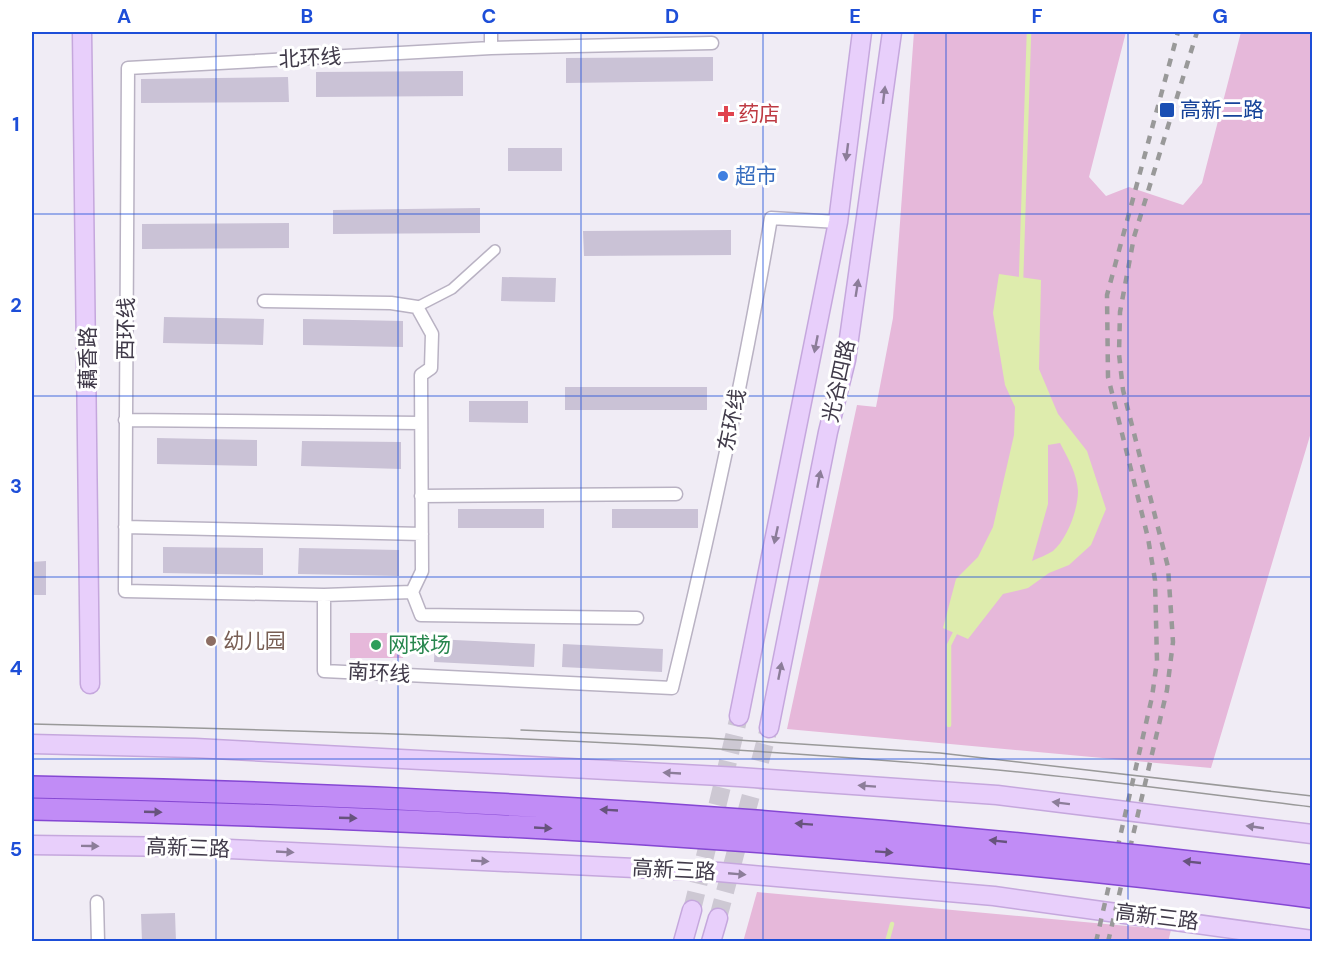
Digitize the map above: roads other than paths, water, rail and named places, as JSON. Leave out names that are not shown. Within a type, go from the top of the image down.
[{"type":"highway","points":[[32,787],[349,796],[638,812],[922,833],[1312,876]]},
{"type":"highway","name":"高新三路","points":[[32,809],[349,818],[636,833],[921,855],[1312,897]]},
{"type":"main road","name":"藕香路","points":[[82,32],[90,684]]},
{"type":"main road","name":"光谷四路","points":[[739,716],[814,354],[838,222],[862,32]]},
{"type":"main road","name":"光谷四路","points":[[769,728],[828,432],[846,360],[892,32]]},
{"type":"main road","points":[[32,744],[195,748],[774,779],[997,795],[1312,834]]},
{"type":"main road","name":"高新三路","points":[[32,845],[186,847],[719,872],[994,896],[1312,940]]},
{"type":"main road","points":[[683,942],[692,910]]},
{"type":"main road","points":[[711,942],[718,918]]},
{"type":"street","points":[[491,32],[491,48]]},
{"type":"street","name":"北环线","points":[[128,68],[491,48],[712,43]]},
{"type":"street","name":"西环线","points":[[128,68],[124,420],[125,591],[324,596]]},
{"type":"street","name":"东环线","points":[[672,688],[701,568],[751,331],[771,218],[838,222]]},
{"type":"street","points":[[264,301],[391,303],[417,307],[452,289],[495,250]]},
{"type":"street","points":[[417,307],[432,334],[431,368],[421,375],[422,571],[412,592],[421,615],[637,618]]},
{"type":"street","points":[[124,420],[421,423]]},
{"type":"street","points":[[421,496],[676,494]]},
{"type":"street","points":[[124,527],[422,534]]},
{"type":"street","points":[[324,596],[412,592]]},
{"type":"street","name":"南环线","points":[[324,596],[324,671],[672,688]]},
{"type":"street","points":[[97,902],[98,942]]},
{"type":"waterway","points":[[1021,281],[1029,32]]},
{"type":"waterway","points":[[949,725],[949,645],[957,629]]},
{"type":"waterway","points":[[887,942],[892,924]]},
{"type":"tunnel","points":[[692,910],[739,716]]},
{"type":"tunnel","points":[[718,918],[769,728]]},
{"type":"tram line","points":[[32,724],[373,733],[600,742],[827,756],[987,769],[1312,807]]},
{"type":"tram line","points":[[521,730],[707,738],[940,753],[1312,796]]},
{"type":"railway","points":[[1096,942],[1152,697],[1157,661],[1155,580],[1148,538],[1108,377],[1107,295],[1178,32]]},
{"type":"railway","points":[[1108,942],[1167,690],[1173,642],[1168,567],[1123,390],[1119,354],[1120,312],[1134,237],[1197,32]]},
{"type":"place","name":"高新二路","points":[[1167,110]]},
{"type":"place","name":"药店","points":[[726,114]]},
{"type":"place","name":"超市","points":[[723,176]]},
{"type":"place","name":"幼儿园","points":[[211,641]]},
{"type":"place","name":"网球场","points":[[376,645]]}]
